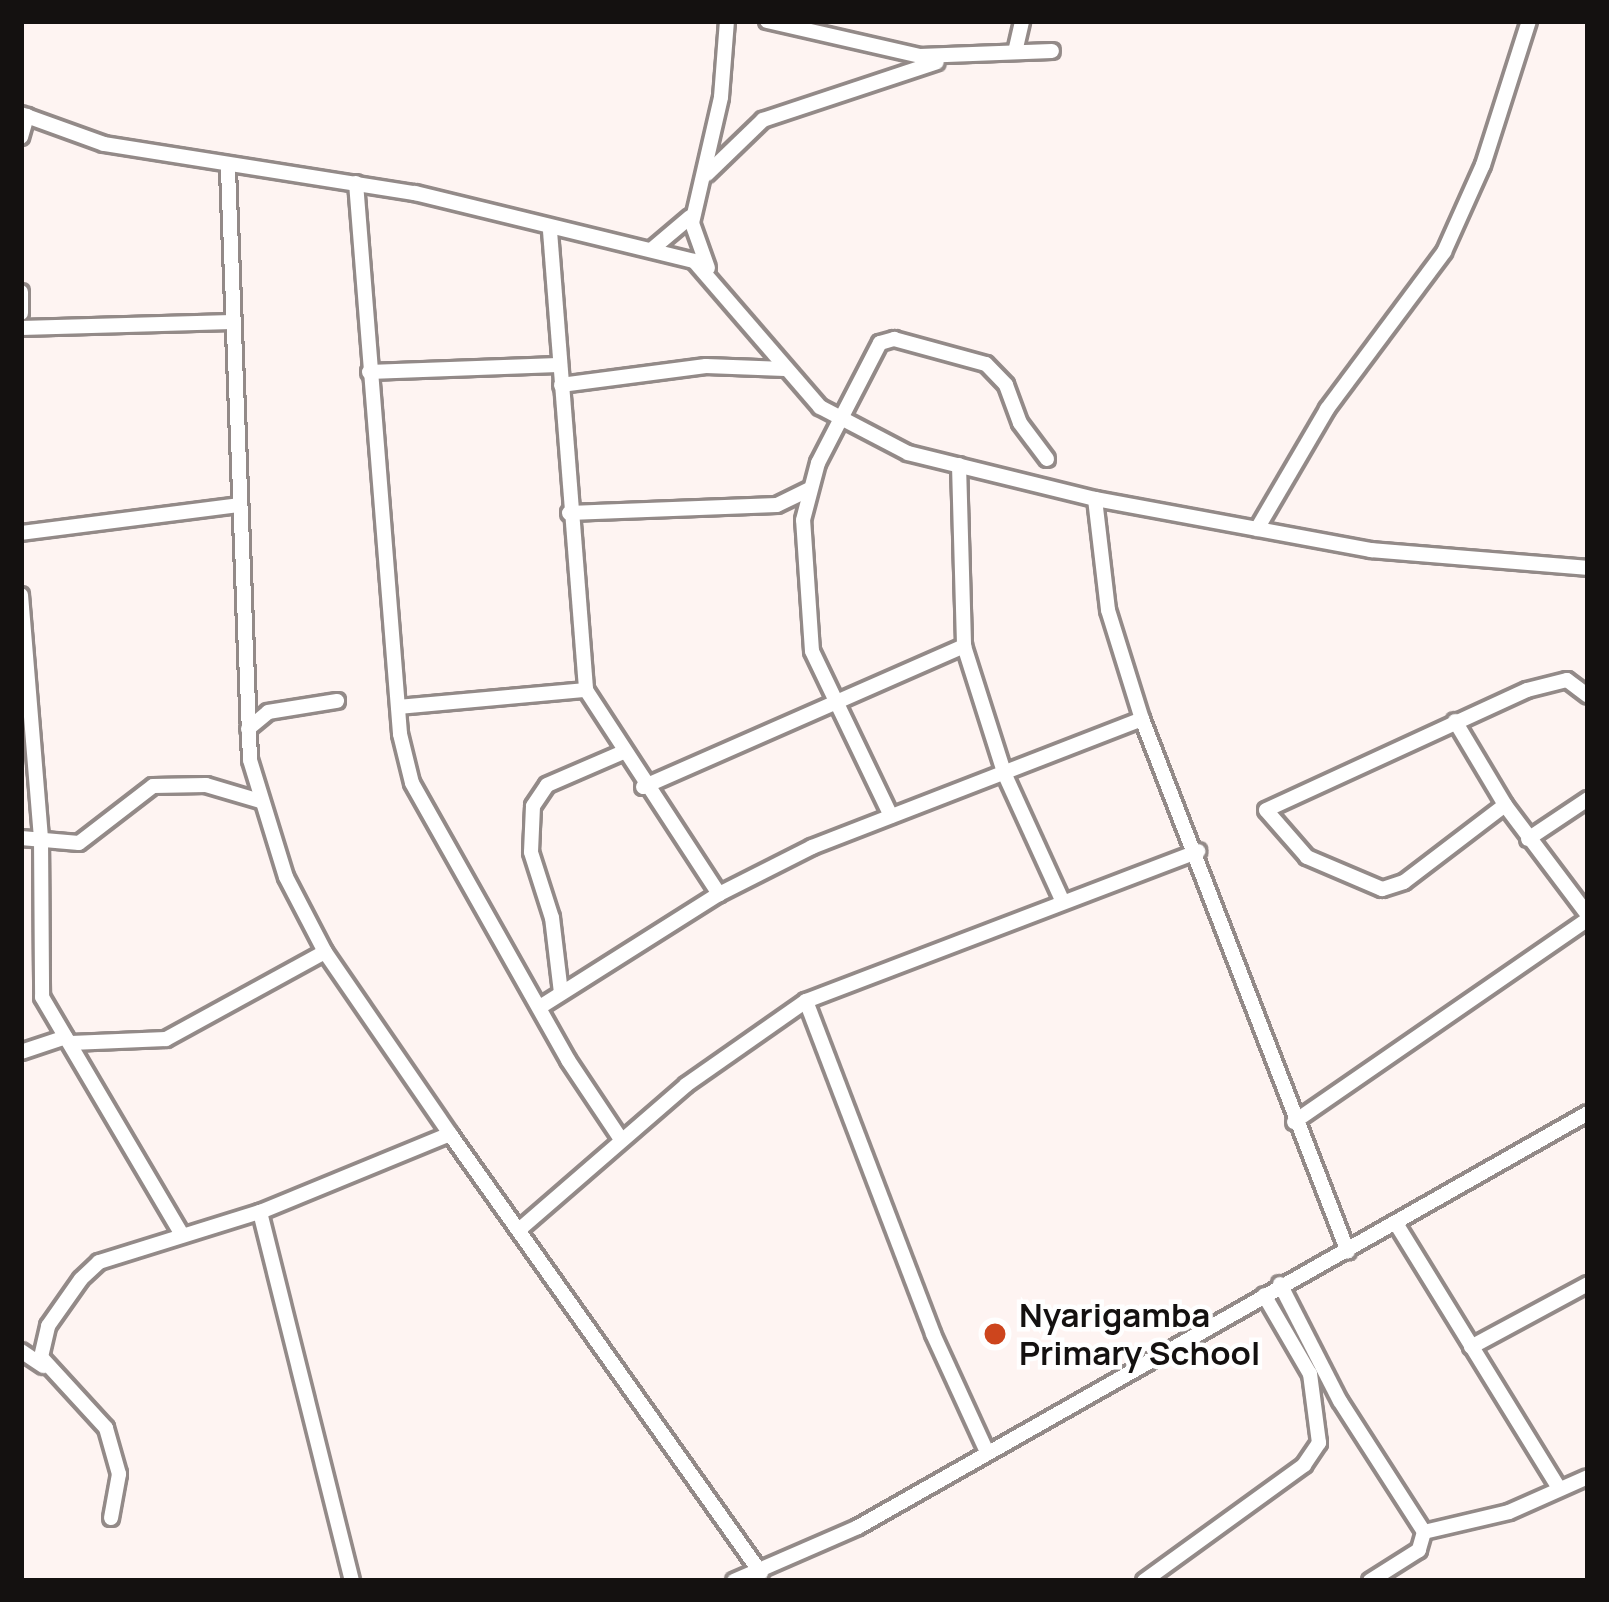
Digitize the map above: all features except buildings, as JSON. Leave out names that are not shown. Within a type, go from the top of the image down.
[{"type":"street","points":[[650,250],[677,235],[693,213],[706,174],[727,21]]},
{"type":"street","points":[[767,21],[886,52],[947,58],[1052,51]]},
{"type":"street","points":[[1015,52],[1022,21]]},
{"type":"street","points":[[1257,529],[1328,409],[1444,252],[1483,165],[1529,21]]},
{"type":"street","points":[[706,174],[763,120],[947,58]]},
{"type":"street","points":[[21,137],[24,115],[82,138],[228,169],[356,183],[550,231],[650,250],[708,268]]},
{"type":"street","points":[[228,169],[248,729],[260,801],[286,877],[325,952],[449,1134],[761,1573]]},
{"type":"street","points":[[356,183],[398,707],[412,783],[620,1138]]},
{"type":"street","points":[[693,213],[693,236],[708,268],[785,369],[838,422],[959,465],[1095,499],[1370,550],[1588,568]]},
{"type":"street","points":[[550,231],[586,690],[621,753],[718,894]]},
{"type":"street","points":[[21,292],[21,313]]},
{"type":"street","points":[[21,328],[232,322]]},
{"type":"street","points":[[891,816],[812,651],[803,524],[808,490],[880,343],[934,345],[986,364],[1006,385],[1019,423],[1047,459]]},
{"type":"street","points":[[369,372],[558,365]]},
{"type":"street","points":[[561,385],[706,366],[785,369]]},
{"type":"street","points":[[959,465],[964,646],[1005,775],[1060,898]]},
{"type":"street","points":[[569,514],[783,504],[808,490]]},
{"type":"street","points":[[1095,499],[1108,610],[1142,719],[1198,851],[1294,1122],[1348,1252]]},
{"type":"street","points":[[783,504],[803,524]]},
{"type":"street","points":[[21,533],[239,505]]},
{"type":"street","points":[[21,595],[41,838],[42,997],[181,1233]]},
{"type":"street","points":[[643,787],[964,646]]},
{"type":"street","points":[[1505,805],[1394,888],[1307,857],[1275,828],[1265,810],[1455,721],[1558,681],[1572,681],[1588,696]]},
{"type":"street","points":[[398,707],[586,690]]},
{"type":"street","points":[[248,729],[268,712],[337,701]]},
{"type":"street","points":[[540,1007],[718,894],[891,816],[1142,719]]},
{"type":"street","points":[[1294,1122],[1588,917],[1505,805],[1455,721]]},
{"type":"street","points":[[561,993],[552,917],[531,853],[533,806],[548,785],[621,753]]},
{"type":"street","points":[[21,838],[79,843],[152,786],[206,785],[260,801]]},
{"type":"street","points":[[1528,838],[1588,799]]},
{"type":"street","points":[[520,1229],[620,1138],[806,1001],[1060,898],[1198,851]]},
{"type":"street","points":[[21,1052],[69,1040],[166,1040],[325,952]]},
{"type":"street","points":[[806,1001],[933,1334],[987,1452]]},
{"type":"street","points":[[734,1581],[761,1573],[987,1452],[1280,1284],[1397,1226],[1588,1113]]},
{"type":"street","points":[[43,1366],[48,1326],[92,1268],[181,1233],[260,1212],[449,1134]]},
{"type":"street","points":[[260,1212],[352,1581]]},
{"type":"street","points":[[1397,1226],[1558,1487]]},
{"type":"street","points":[[1280,1284],[1340,1401],[1424,1532],[1419,1550],[1370,1581]]},
{"type":"street","points":[[1471,1347],[1588,1286]]},
{"type":"street","points":[[1144,1581],[1304,1465],[1319,1443],[1310,1374],[1264,1295]]},
{"type":"street","points":[[21,1351],[43,1366],[106,1428],[119,1474],[111,1518]]},
{"type":"street","points":[[1424,1532],[1509,1512],[1588,1477]]},
{"type":"place","name":"Nyarigamba Primary School","points":[[995,1334]]}]
